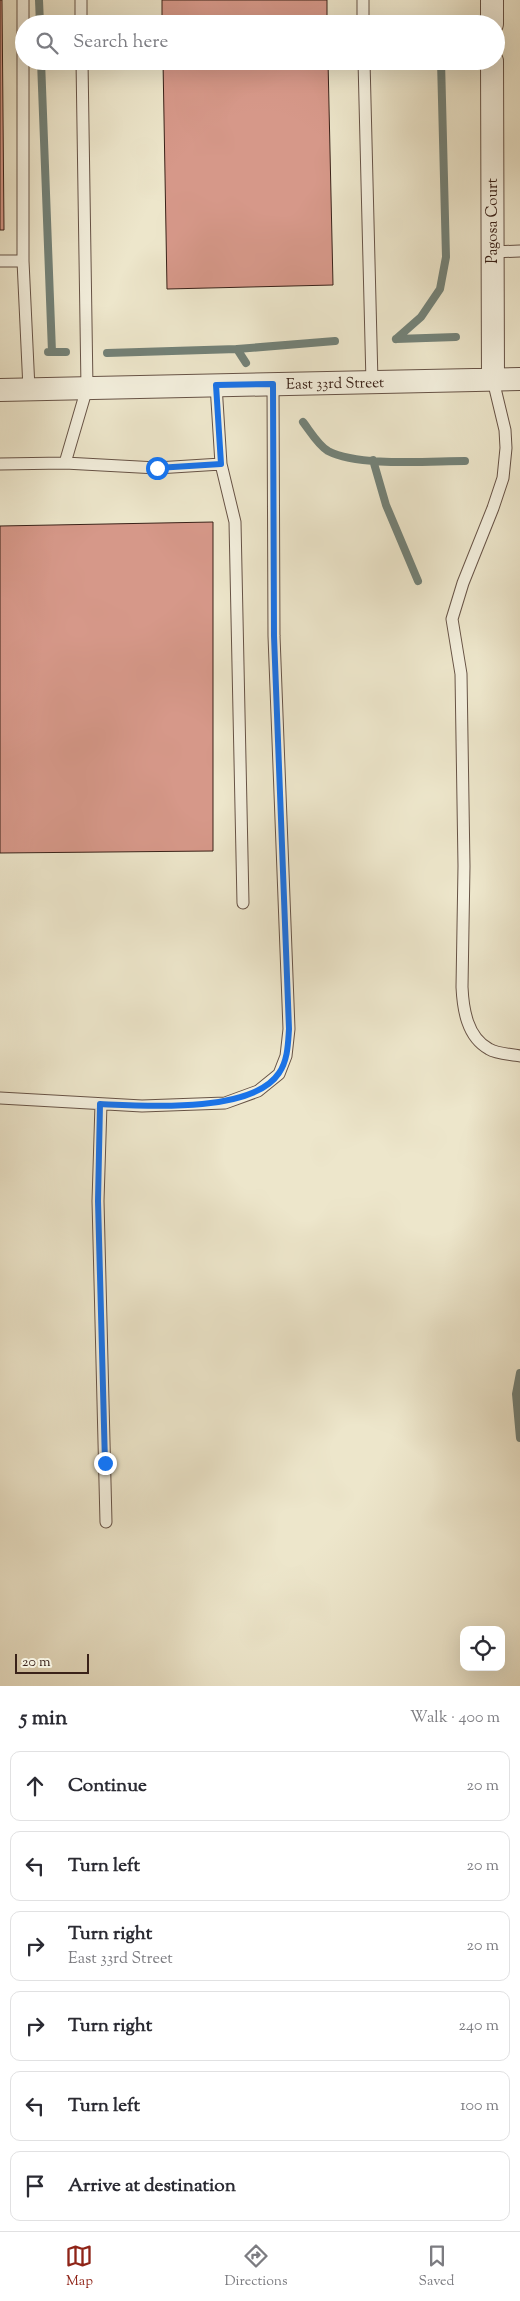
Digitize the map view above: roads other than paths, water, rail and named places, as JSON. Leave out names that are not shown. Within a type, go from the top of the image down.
[{"type":"street","points":[[492,0],[492,15]]},
{"type":"street","name":"Pagosa Court","points":[[492,70],[493,380]]},
{"type":"street","name":"East 33rd Street","points":[[0,390],[520,379]]},
{"type":"lane","points":[[23,0],[23,15]]},
{"type":"lane","points":[[81,0],[82,15]]},
{"type":"lane","points":[[363,0],[363,15]]},
{"type":"lane","points":[[23,70],[23,260],[29,389]]},
{"type":"lane","points":[[65,463],[87,388],[82,70]]},
{"type":"lane","points":[[364,70],[372,382]]},
{"type":"lane","points":[[493,252],[520,251]]},
{"type":"lane","points":[[0,261],[23,260]]},
{"type":"lane","points":[[493,380],[505,430],[506,448],[503,478],[463,582],[452,619],[461,674],[464,866],[461,954],[462,996],[467,1022],[477,1038],[489,1049],[520,1056]]},
{"type":"lane","points":[[0,1098],[142,1106],[225,1103],[258,1091],[279,1074],[286,1056],[289,1029],[274,636],[273,384]]},
{"type":"lane","points":[[216,385],[221,464],[235,522],[243,903]]},
{"type":"lane","points":[[0,464],[65,463],[157,468],[221,464]]},
{"type":"lane","points":[[100,1104],[98,1201],[106,1522]]},
{"type":"waterway","points":[[39,0],[40,15]]},
{"type":"waterway","points":[[41,70],[52,352]]},
{"type":"waterway","points":[[396,339],[421,317],[440,289],[446,257],[441,70]]},
{"type":"waterway","points":[[396,339],[456,337]]},
{"type":"waterway","points":[[237,349],[335,341]]},
{"type":"waterway","points":[[107,353],[237,349],[246,363]]},
{"type":"waterway","points":[[48,352],[66,352]]},
{"type":"waterway","points":[[303,422],[324,448],[341,456],[395,462],[465,461]]},
{"type":"waterway","points":[[373,460],[386,505],[418,581]]},
{"type":"waterway","points":[[520,1373],[516,1394],[520,1438]]}]
